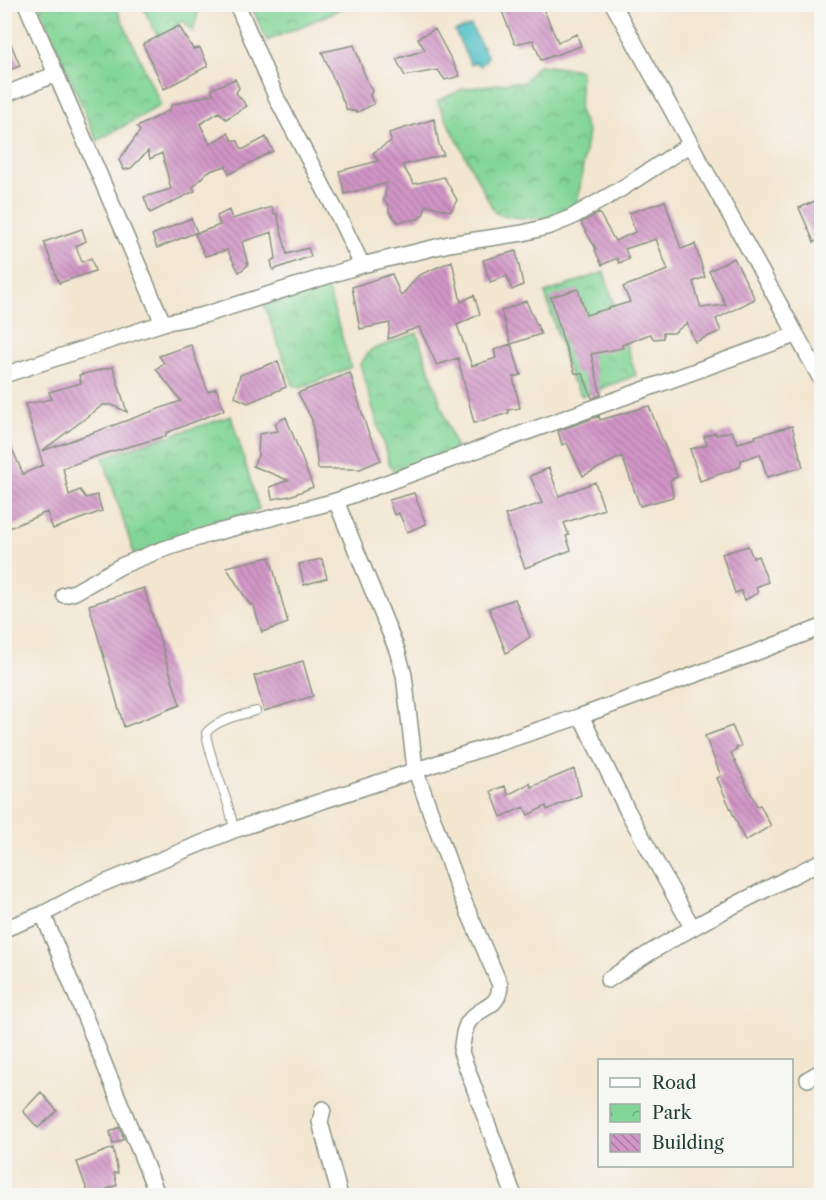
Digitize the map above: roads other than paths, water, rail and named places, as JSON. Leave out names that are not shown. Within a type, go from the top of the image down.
[{"type":"street","points":[[26,4],[163,323]]},
{"type":"street","points":[[237,4],[277,99],[362,265]]},
{"type":"street","points":[[613,4],[689,145],[822,381]]},
{"type":"street","points":[[4,95],[56,74]]},
{"type":"street","points":[[4,375],[163,323],[204,315],[362,265],[449,244],[523,233],[550,226],[570,218],[621,189],[689,145]]},
{"type":"street","points":[[64,595],[75,592],[121,566],[158,551],[210,534],[336,501],[795,335]]},
{"type":"street","points":[[336,501],[397,651],[404,675],[415,769],[458,888],[500,985],[499,994],[494,1002],[470,1019],[464,1032],[461,1052],[514,1196]]},
{"type":"street","points":[[4,928],[43,914],[92,888],[234,830],[581,716],[822,627]]},
{"type":"street","points":[[581,716],[627,810],[692,927]]},
{"type":"street","points":[[608,980],[692,927],[822,861]]},
{"type":"street","points":[[43,914],[158,1196]]},
{"type":"street","points":[[808,1079],[822,1071]]},
{"type":"street","points":[[323,1109],[320,1122],[340,1196]]},
{"type":"lane","points":[[234,830],[206,733],[220,723],[256,711]]},
{"type":"water","points":[[471,26],[488,57],[481,66],[475,62],[471,65],[455,31]]}]
